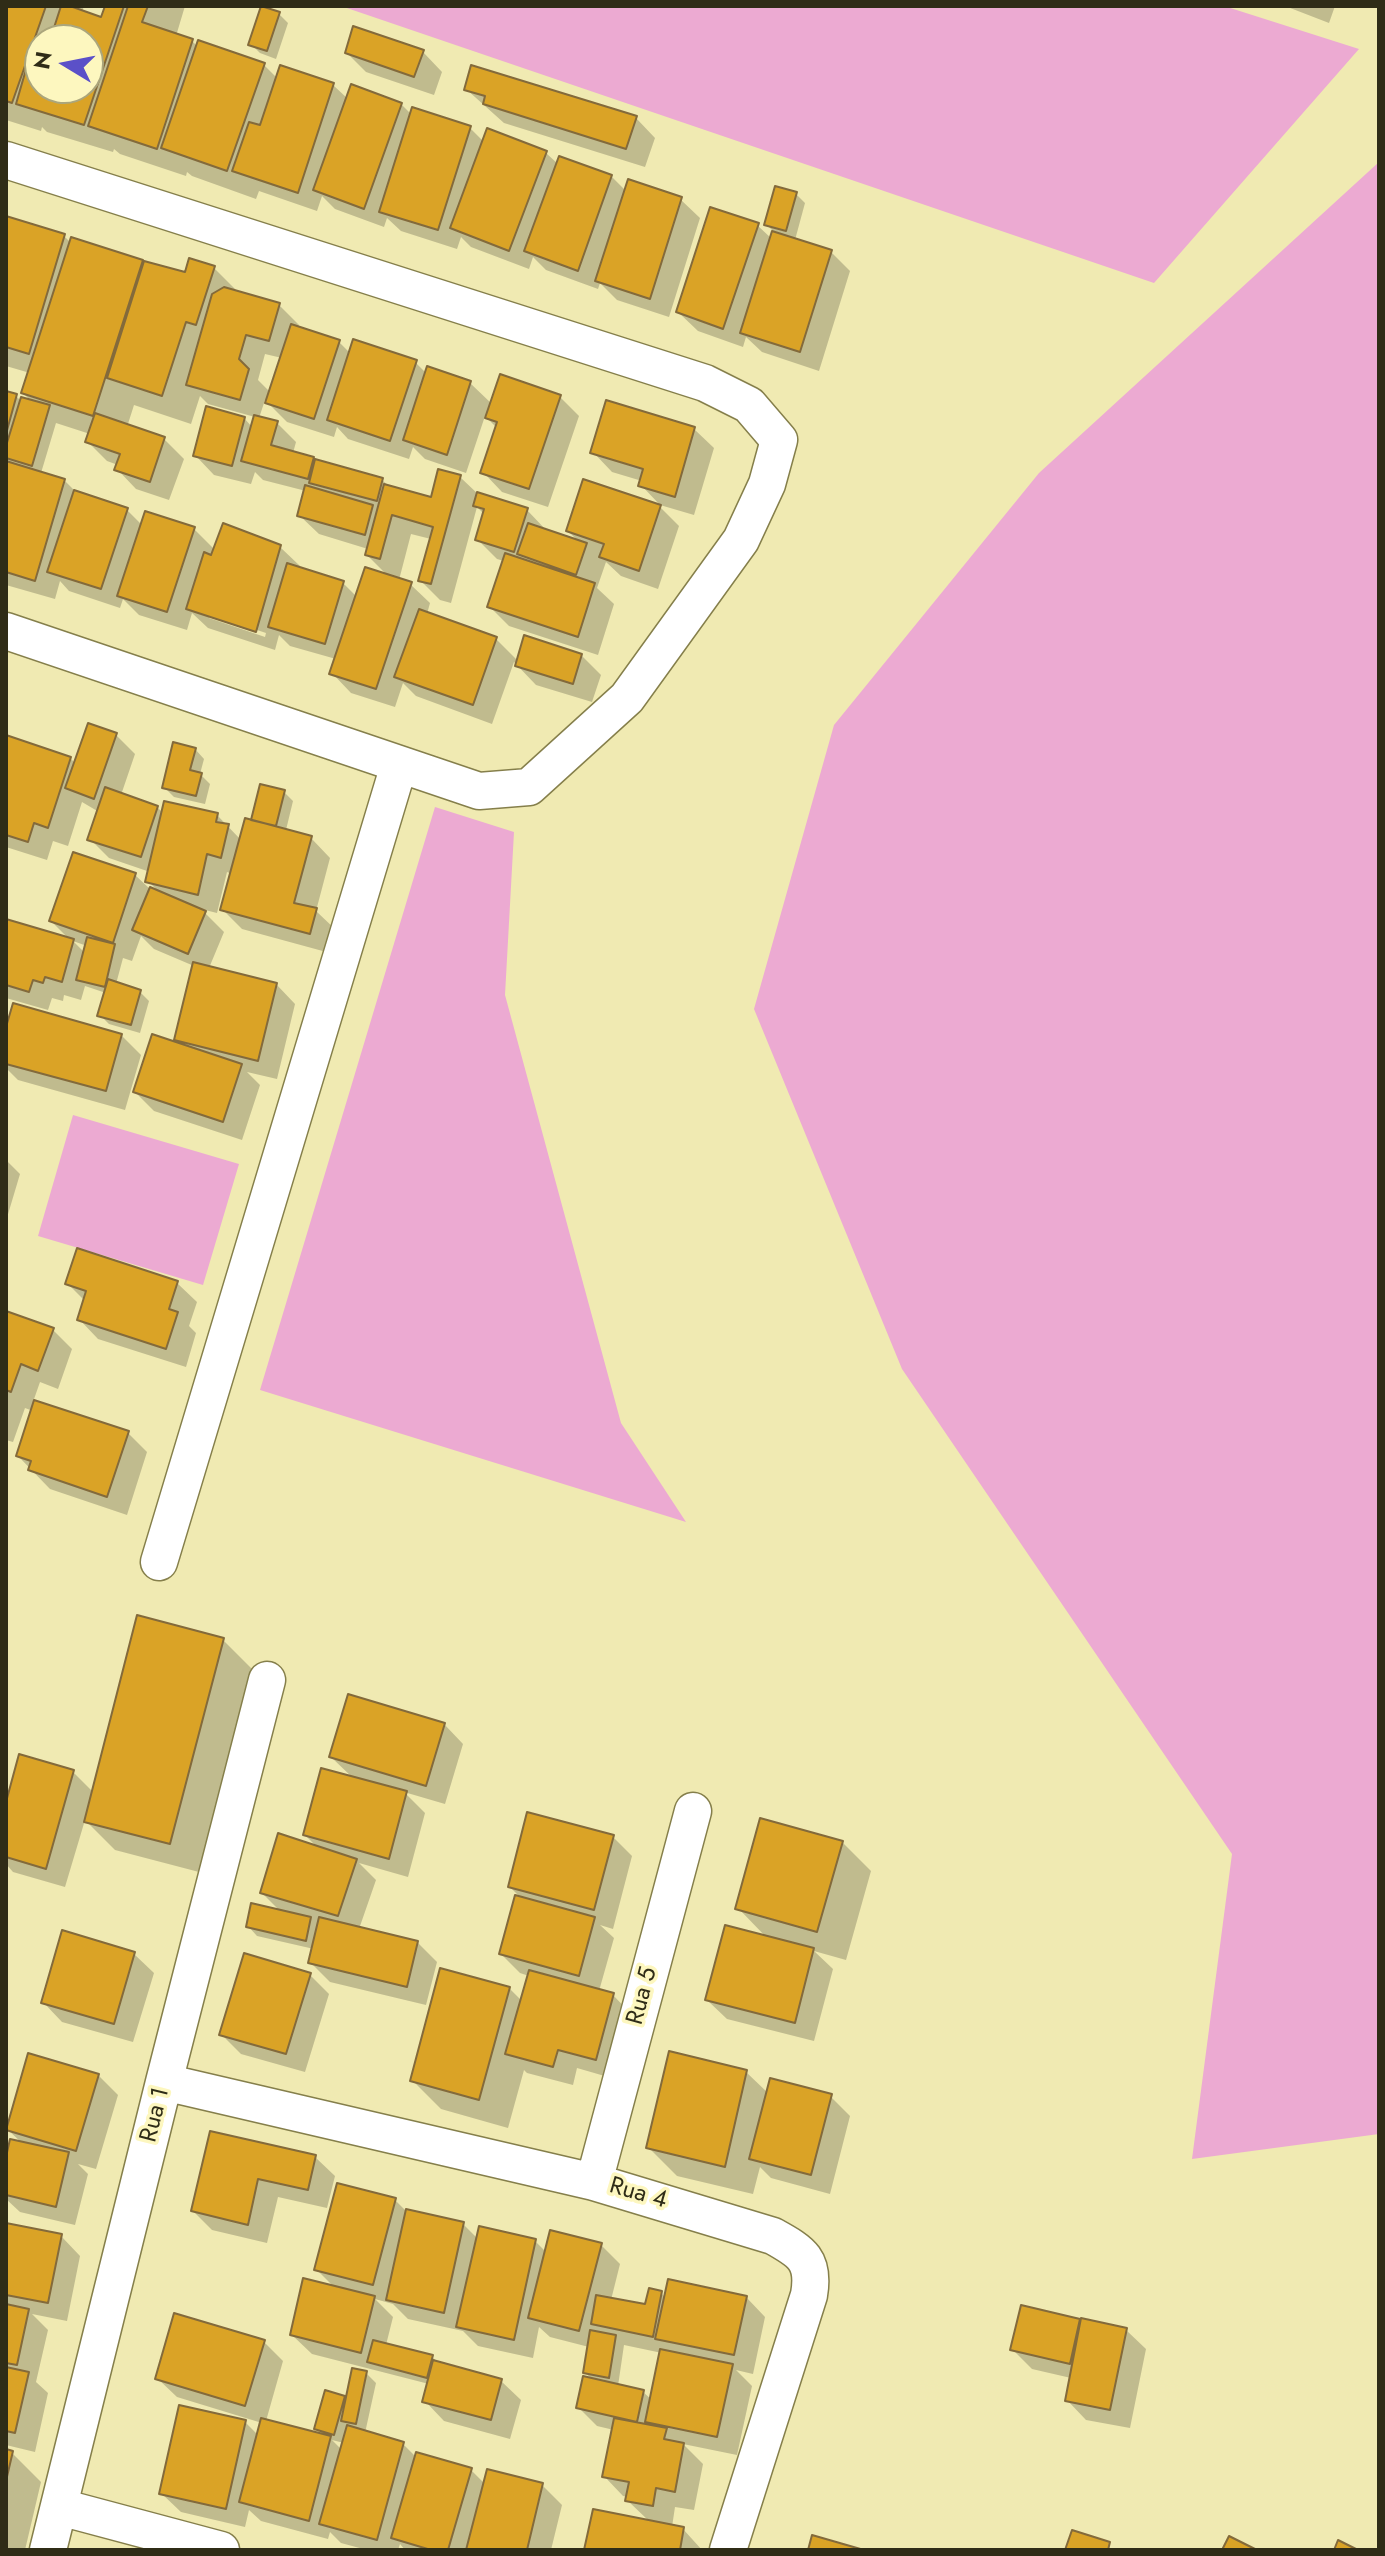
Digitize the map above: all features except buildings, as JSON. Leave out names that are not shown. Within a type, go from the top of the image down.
[{"type":"street","points":[[6,160],[705,383],[749,405],[779,440],[767,484],[741,540],[627,698],[529,787],[479,791],[6,631]]},
{"type":"street","points":[[159,1562],[399,765]]},
{"type":"street","name":"Rua 1","points":[[48,2550],[267,1680]]},
{"type":"street","name":"Rua 5","points":[[594,2182],[693,1811]]},
{"type":"street","name":"Rua 4","points":[[164,2082],[594,2182],[773,2236],[792,2247],[807,2260],[811,2279],[809,2295],[728,2550]]},
{"type":"street","points":[[60,2507],[221,2550]]},
{"type":"shaded area","points":[[341,6],[1224,6],[1359,49],[1154,283]]},
{"type":"shaded area","points":[[1379,162],[1379,2134],[1192,2159],[1232,1854],[902,1369],[754,1009],[834,725],[1039,473]]},
{"type":"shaded area","points":[[435,807],[514,832],[505,995],[621,1423],[686,1522],[260,1390]]},
{"type":"shaded area","points":[[73,1115],[239,1164],[203,1285],[38,1236]]}]
